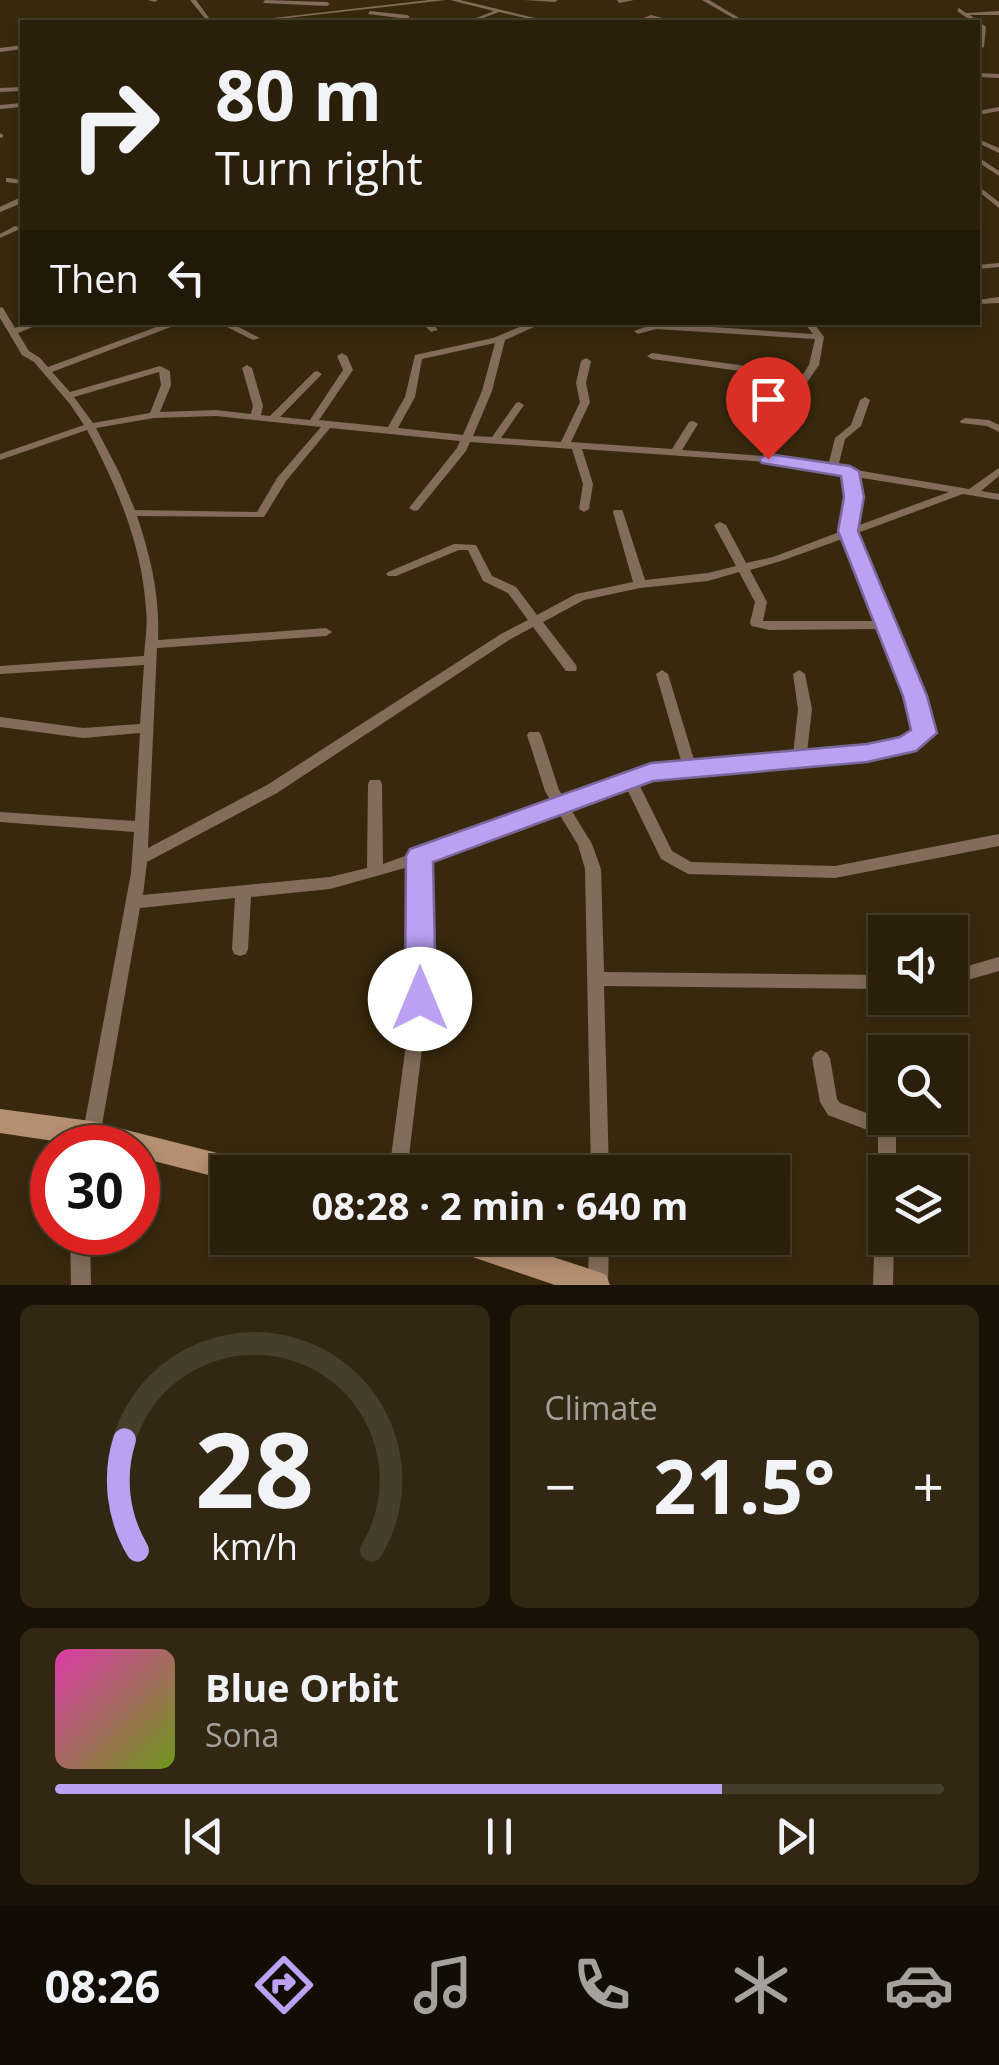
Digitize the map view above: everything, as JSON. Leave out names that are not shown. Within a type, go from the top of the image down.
[{"type":"main road","points":[[0,1121],[30,1127]]},
{"type":"main road","points":[[160,1154],[210,1165]]},
{"type":"main road","points":[[507,1255],[597,1285]]},
{"type":"street","points":[[193,0],[208,20]]},
{"type":"street","points":[[262,20],[443,0]]},
{"type":"street","points":[[453,0],[540,20]]},
{"type":"street","points":[[527,0],[555,0]]},
{"type":"street","points":[[619,1],[631,0]]},
{"type":"street","points":[[705,0],[740,20]]},
{"type":"street","points":[[265,2],[328,2],[321,20]]},
{"type":"street","points":[[473,20],[499,10]]},
{"type":"street","points":[[345,11],[407,18]]},
{"type":"street","points":[[972,20],[962,12],[999,13]]},
{"type":"street","points":[[642,20],[668,20]]},
{"type":"street","points":[[987,75],[999,66]]},
{"type":"street","points":[[980,75],[999,76]]},
{"type":"street","points":[[8,180],[20,182]]},
{"type":"street","points":[[980,190],[999,206]]},
{"type":"street","points":[[0,236],[18,228]]},
{"type":"street","points":[[0,236],[12,241]]},
{"type":"street","points":[[980,264],[999,264]]},
{"type":"street","points":[[5,320],[25,353],[46,371],[90,426],[129,513],[150,576],[152,644],[136,902],[93,1125]]},
{"type":"street","points":[[155,325],[161,328]]},
{"type":"street","points":[[46,371],[170,325]]},
{"type":"street","points":[[227,325],[256,338]]},
{"type":"street","points":[[428,325],[434,330]]},
{"type":"street","points":[[391,432],[413,388],[415,359],[501,338],[534,325]]},
{"type":"street","points":[[811,325],[820,336]]},
{"type":"street","points":[[638,331],[656,326],[820,336]]},
{"type":"street","points":[[768,459],[784,407],[807,377],[820,336]]},
{"type":"street","points":[[414,508],[462,449],[463,438],[486,392],[501,338]]},
{"type":"street","points":[[314,421],[348,370],[342,356]]},
{"type":"street","points":[[652,356],[807,377]]},
{"type":"street","points":[[584,509],[588,484],[571,446],[585,402],[581,383],[586,361]]},
{"type":"street","points":[[247,368],[258,406],[256,415]]},
{"type":"street","points":[[66,396],[165,370],[166,385],[154,415]]},
{"type":"street","points":[[276,416],[316,374]]},
{"type":"street","points":[[833,468],[840,438],[856,426],[865,400]]},
{"type":"street","points":[[494,440],[520,405]]},
{"type":"street","points":[[0,457],[90,426],[154,415],[256,415],[391,432],[768,459],[980,492]]},
{"type":"street","points":[[965,421],[989,423],[999,429]]},
{"type":"street","points":[[129,513],[260,515],[281,480],[329,423]]},
{"type":"street","points":[[676,453],[692,424]]},
{"type":"street","points":[[136,902],[204,892],[243,894],[294,889],[375,871],[629,778],[688,766],[867,753],[908,744],[924,733],[915,696],[848,531],[854,497],[850,471]]},
{"type":"street","points":[[140,859],[272,789],[534,621],[580,597],[744,568],[848,531],[980,492],[999,471]]},
{"type":"street","points":[[618,512],[640,584]]},
{"type":"street","points":[[720,525],[760,602],[756,618],[762,625],[884,624]]},
{"type":"street","points":[[392,574],[458,546],[472,547],[487,578],[512,590],[571,668]]},
{"type":"street","points":[[152,644],[326,632]]},
{"type":"street","points":[[0,670],[151,660]]},
{"type":"street","points":[[662,674],[688,766]]},
{"type":"street","points":[[799,674],[806,708],[800,758]]},
{"type":"street","points":[[0,722],[83,733],[145,728]]},
{"type":"street","points":[[534,735],[560,804],[585,844],[592,869],[600,1155]]},
{"type":"street","points":[[629,778],[666,855],[688,868],[835,872],[999,840]]},
{"type":"street","points":[[375,784],[375,871]]},
{"type":"street","points":[[0,817],[142,827]]},
{"type":"street","points":[[400,1155],[420,999],[420,856]]},
{"type":"street","points":[[240,950],[243,894]]},
{"type":"street","points":[[968,973],[999,964]]},
{"type":"street","points":[[598,979],[868,982]]},
{"type":"street","points":[[821,1058],[828,1102],[834,1109],[887,1129],[887,1155]]},
{"type":"street","points":[[80,1255],[81,1285]]},
{"type":"street","points":[[597,1285],[598,1255]]},
{"type":"street","points":[[882,1285],[883,1255]]},
{"type":"route","points":[[420,999],[420,856],[651,772],[867,753],[908,744],[924,733],[915,696],[848,531],[854,497],[850,471],[768,459]]}]
